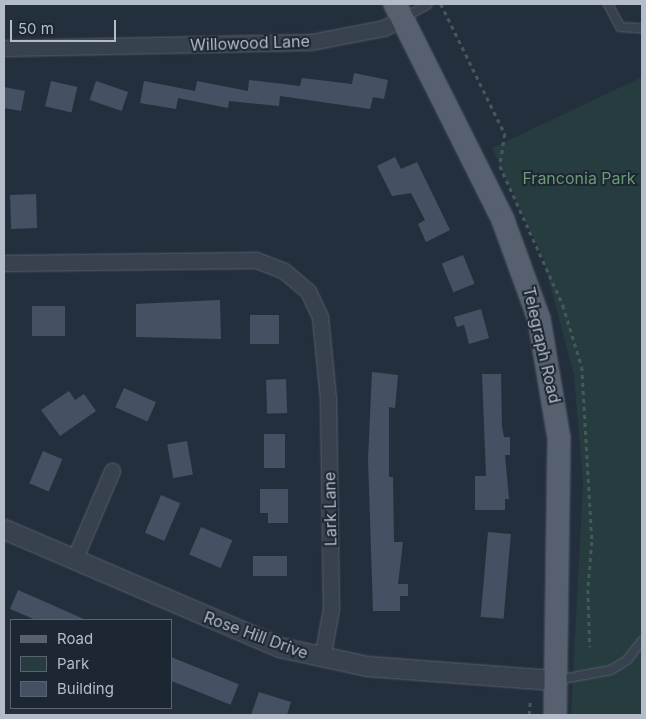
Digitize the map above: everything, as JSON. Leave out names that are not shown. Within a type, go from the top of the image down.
[{"type":"main road","name":"Telegraph Road","points":[[399,11],[503,220],[540,319],[558,438],[555,715]]},
{"type":"street","name":"Willowood Lane","points":[[4,48],[311,42],[384,28],[399,11]]},
{"type":"street","name":"Lark Lane","points":[[4,263],[232,258],[270,264],[298,280],[315,303],[326,360],[331,609],[322,658]]},
{"type":"street","points":[[74,560],[112,471]]},
{"type":"street","name":"Rose Hill Drive","points":[[4,529],[250,636],[322,658],[400,669],[555,680]]},
{"type":"lane","points":[[399,11],[428,4]]},
{"type":"lane","points":[[608,4],[620,27],[642,28]]},
{"type":"lane","points":[[555,680],[611,670],[627,660],[642,641]]},
{"type":"path","points":[[529,715],[530,700]]},
{"type":"green space","name":"Franconia Park","points":[[642,77],[642,715],[571,715],[583,483],[574,375],[543,258],[492,148]]},
{"type":"building","points":[[354,73],[388,80],[384,99],[373,97],[370,109],[280,96],[279,106],[229,101],[228,108],[178,98],[176,109],[140,103],[144,81],[195,91],[197,81],[248,91],[249,80],[300,86],[302,78],[352,84]]},
{"type":"building","points":[[51,81],[77,87],[71,112],[45,106]]},
{"type":"building","points":[[96,81],[128,92],[122,111],[89,100]]},
{"type":"building","points":[[4,87],[25,91],[21,111],[4,108]]},
{"type":"building","points":[[395,157],[401,169],[417,162],[450,230],[426,242],[418,224],[425,220],[411,193],[392,196],[377,166]]},
{"type":"building","points":[[36,194],[37,228],[11,229],[10,195]]},
{"type":"building","points":[[463,255],[475,284],[453,292],[442,264]]},
{"type":"building","points":[[220,300],[221,339],[136,337],[136,304]]},
{"type":"building","points":[[32,306],[65,306],[65,336],[32,336]]},
{"type":"building","points":[[481,309],[489,338],[469,344],[464,325],[457,327],[454,317]]},
{"type":"building","points":[[250,315],[279,315],[279,344],[250,344]]},
{"type":"building","points":[[372,372],[398,375],[395,408],[389,407],[389,477],[393,477],[394,542],[403,542],[398,584],[408,584],[408,596],[400,596],[400,611],[373,611],[368,459]]},
{"type":"building","points":[[482,374],[501,374],[502,427],[504,437],[510,437],[510,455],[505,455],[509,499],[505,499],[505,510],[475,510],[475,476],[486,476]]},
{"type":"building","points":[[286,379],[287,413],[267,414],[266,380]]},
{"type":"building","points":[[124,388],[156,402],[147,421],[115,407]]},
{"type":"building","points":[[69,391],[75,400],[84,394],[96,411],[60,436],[41,410]]},
{"type":"building","points":[[264,434],[285,434],[285,468],[264,468]]},
{"type":"building","points":[[187,441],[193,474],[173,478],[167,444]]},
{"type":"building","points":[[43,451],[62,459],[49,491],[29,483]]},
{"type":"building","points":[[260,489],[288,489],[288,523],[268,523],[268,513],[260,513]]},
{"type":"building","points":[[161,495],[180,503],[164,541],[145,533]]},
{"type":"building","points":[[201,527],[232,540],[221,568],[189,555]]},
{"type":"building","points":[[488,532],[511,534],[504,619],[481,617]]},
{"type":"building","points":[[253,556],[287,556],[287,576],[253,576]]},
{"type":"building","points":[[18,590],[84,619],[34,619],[10,609]]},
{"type":"building","points":[[172,657],[239,684],[230,705],[172,681]]},
{"type":"building","points":[[259,692],[291,702],[287,715],[251,715]]}]
